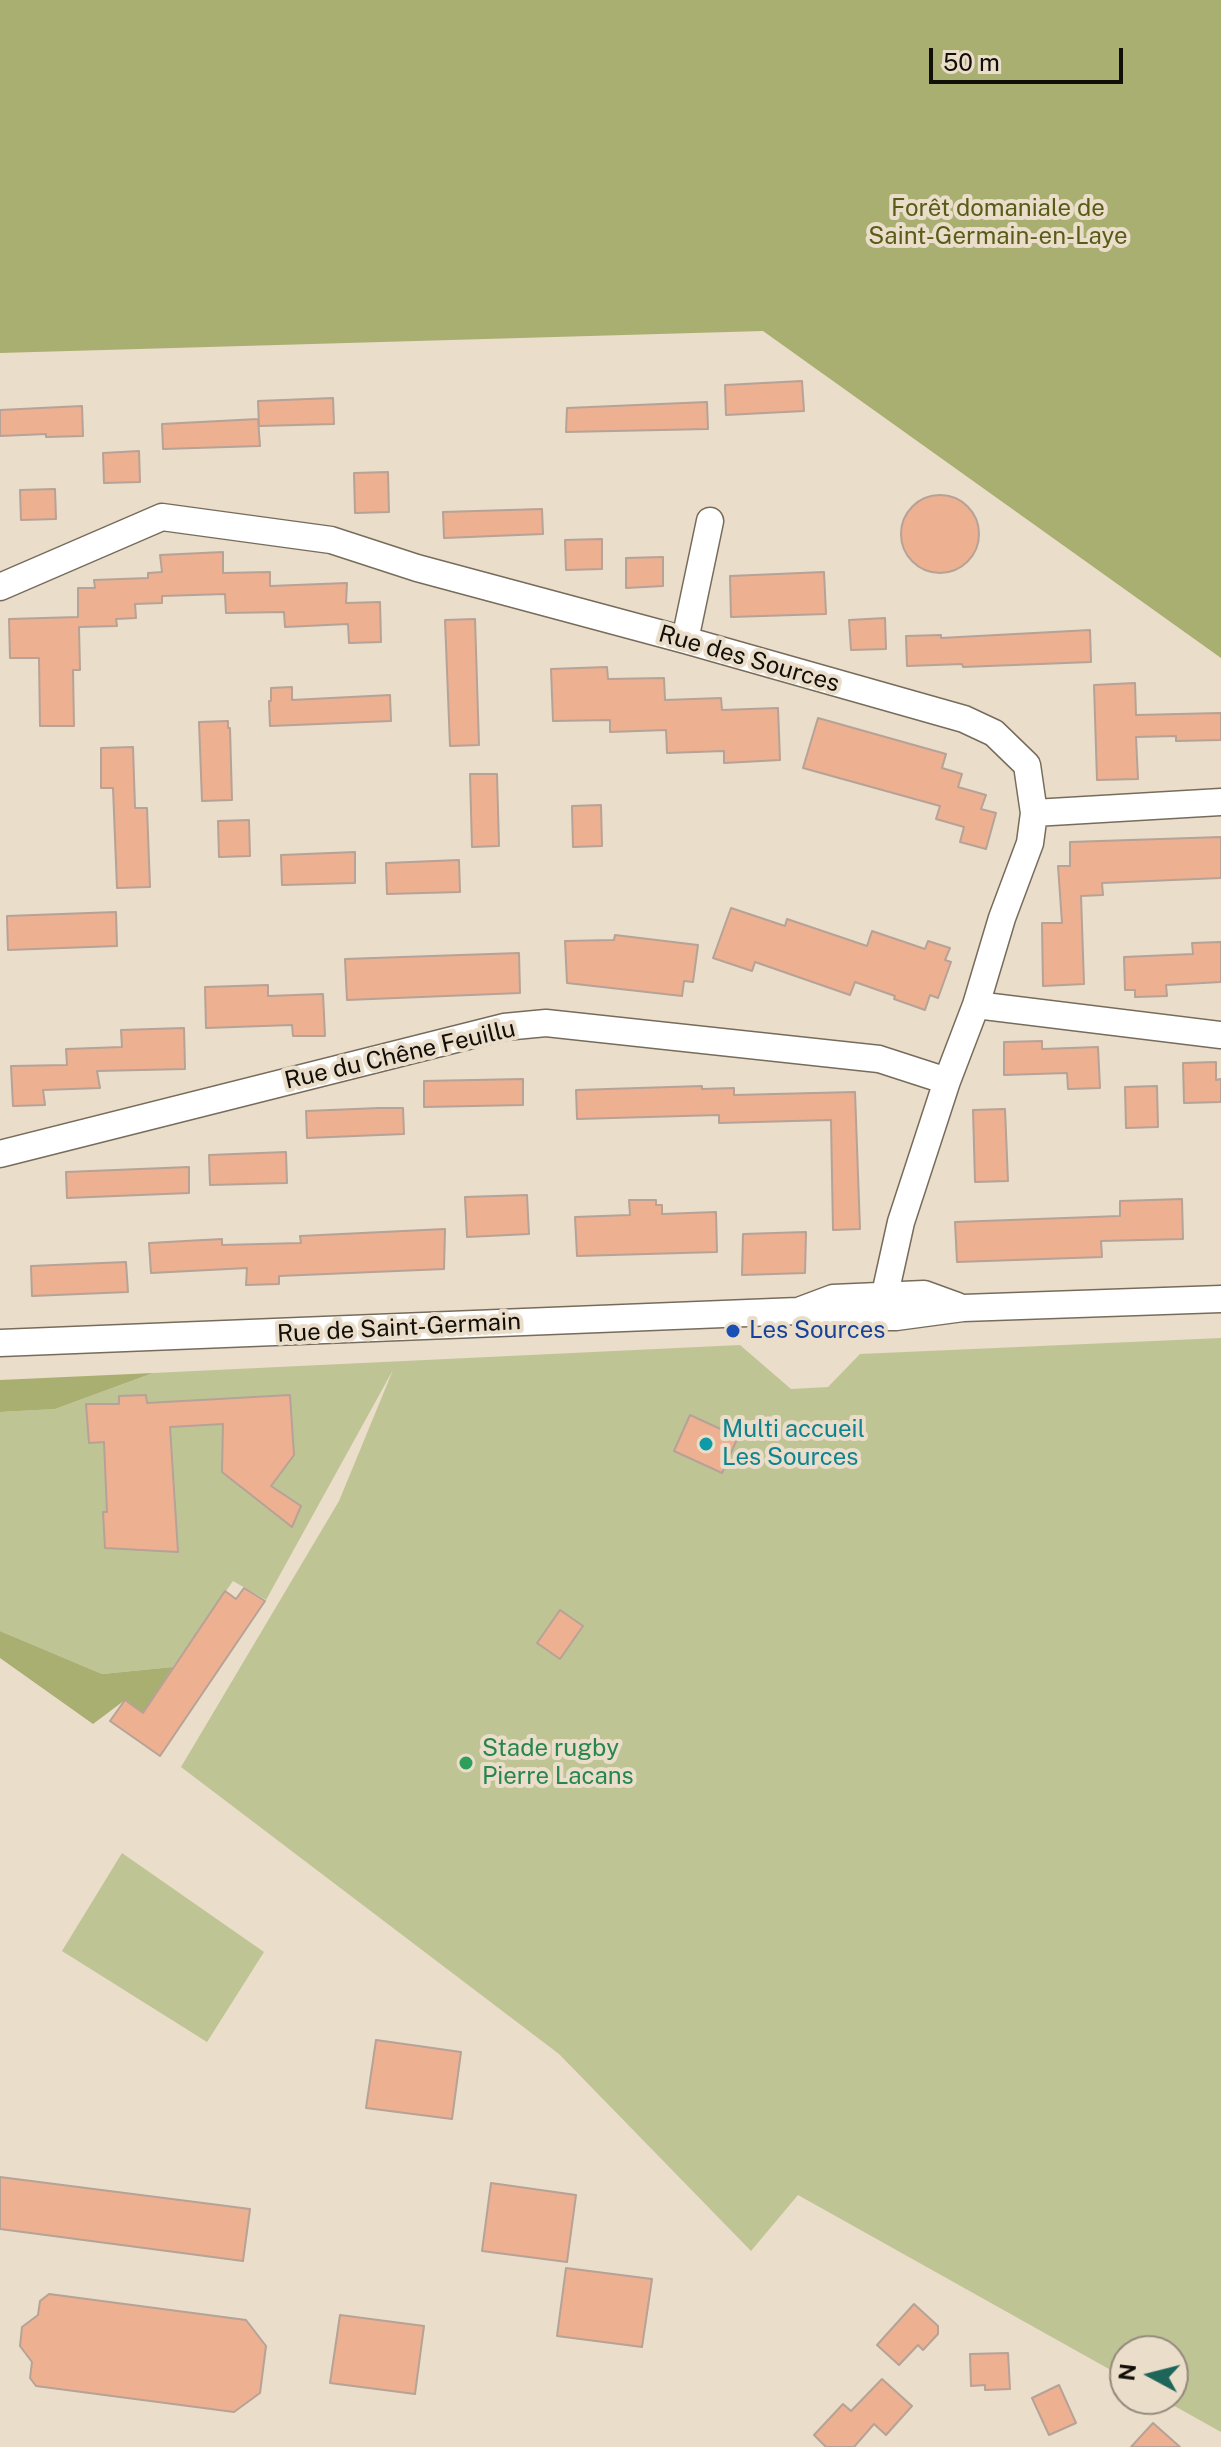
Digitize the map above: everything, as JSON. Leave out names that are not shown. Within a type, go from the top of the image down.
[{"type":"street","name":"Rue des Sources","points":[[0,587],[162,517],[331,540],[417,568],[964,719],[994,733],[1027,765],[1034,813],[1030,843],[901,1222],[887,1285],[896,1306]]},
{"type":"street","points":[[685,640],[710,521]]},
{"type":"street","points":[[1034,813],[1221,802]]},
{"type":"street","points":[[976,1005],[1221,1035]]},
{"type":"street","name":"Rue du Chêne Feuillu","points":[[0,1154],[504,1027],[546,1023],[879,1059],[947,1081]]},
{"type":"street","name":"Rue de Saint-Germain","points":[[0,1343],[798,1311],[833,1317],[896,1306],[924,1294],[963,1308],[1221,1299]]},
{"type":"green space","name":"Forêt domaniale de Saint-Germain-en-Laye","points":[[0,0],[1221,0],[1221,658],[763,331],[0,353]]},
{"type":"green space","points":[[1221,1338],[1221,2432],[1189,2414],[1189,2335],[1109,2335],[1109,2369],[798,2195],[751,2251],[559,2054],[181,1767],[339,1501],[393,1370],[266,1600],[233,1581],[173,1667],[102,1674],[0,1631],[0,1412],[55,1409],[153,1373],[740,1345],[791,1389],[828,1387],[860,1354]]},
{"type":"green space","points":[[153,1373],[55,1409],[0,1412],[0,1380]]},
{"type":"green space","points":[[0,1631],[102,1674],[173,1667],[143,1713],[125,1700],[93,1724],[0,1658]]},
{"type":"green space","points":[[122,1853],[264,1952],[207,2042],[62,1951]]},
{"type":"building","points":[[802,381],[804,411],[726,415],[725,385]]},
{"type":"building","points":[[333,398],[334,424],[259,426],[258,401]]},
{"type":"building","points":[[707,402],[708,429],[566,432],[567,408]]},
{"type":"building","points":[[82,406],[83,436],[0,436],[0,410]]},
{"type":"building","points":[[258,419],[260,446],[163,449],[162,424]]},
{"type":"building","points":[[139,451],[140,482],[104,483],[103,453]]},
{"type":"building","points":[[388,472],[389,512],[355,513],[354,473]]},
{"type":"building","points":[[55,489],[56,519],[21,520],[20,490]]},
{"type":"building","points":[[940,495],[955,498],[967,507],[976,519],[979,534],[976,549],[967,561],[955,570],[940,573],[925,570],[913,561],[904,549],[901,534],[904,519],[913,507],[925,498]]},
{"type":"building","points":[[542,509],[543,534],[444,538],[443,512]]},
{"type":"building","points":[[602,539],[602,569],[566,570],[565,540]]},
{"type":"building","points":[[223,552],[223,573],[270,572],[270,586],[347,583],[346,603],[380,602],[381,642],[349,643],[348,624],[285,627],[284,612],[226,613],[225,594],[162,596],[162,603],[135,604],[136,618],[116,619],[117,626],[79,627],[80,670],[73,670],[74,726],[40,726],[39,658],[10,658],[9,619],[78,617],[78,588],[95,588],[94,580],[148,578],[148,573],[162,572],[160,555]]},
{"type":"building","points":[[663,557],[663,586],[626,588],[626,558]]},
{"type":"building","points":[[824,572],[826,614],[731,617],[730,576]]},
{"type":"building","points":[[885,618],[886,649],[851,650],[849,620]]},
{"type":"building","points":[[475,619],[479,745],[450,746],[445,620]]},
{"type":"building","points":[[1090,630],[1091,662],[907,666],[906,636],[941,635],[941,638]]},
{"type":"building","points":[[607,667],[608,679],[664,678],[665,700],[721,698],[722,710],[778,708],[780,760],[724,763],[724,751],[667,753],[666,730],[610,732],[610,720],[553,721],[551,669]]},
{"type":"building","points":[[1135,683],[1136,715],[1221,713],[1221,740],[1176,741],[1176,736],[1136,737],[1138,779],[1097,780],[1094,685]]},
{"type":"building","points":[[292,687],[292,700],[390,695],[391,721],[270,726],[271,688]]},
{"type":"building","points":[[818,718],[946,754],[942,768],[962,774],[958,787],[986,795],[981,809],[996,813],[986,849],[960,842],[964,827],[936,819],[940,806],[803,768]]},
{"type":"building","points":[[228,721],[232,800],[202,801],[199,722]]},
{"type":"building","points":[[133,747],[135,808],[147,808],[150,887],[117,888],[113,788],[101,788],[101,748]]},
{"type":"building","points":[[470,774],[497,774],[499,846],[472,847]]},
{"type":"building","points":[[601,805],[602,846],[573,847],[572,806]]},
{"type":"building","points":[[249,820],[250,856],[219,857],[218,821]]},
{"type":"building","points":[[1221,837],[1221,878],[1102,883],[1103,895],[1081,896],[1084,984],[1043,986],[1042,923],[1062,923],[1058,866],[1070,866],[1070,842]]},
{"type":"building","points":[[355,852],[355,883],[282,885],[281,855]]},
{"type":"building","points":[[459,860],[460,892],[387,894],[386,863]]},
{"type":"building","points":[[731,908],[785,926],[787,919],[867,946],[872,931],[925,949],[928,941],[950,948],[945,960],[951,962],[938,998],[930,995],[925,1010],[855,982],[850,995],[755,962],[752,971],[713,958]]},
{"type":"building","points":[[116,912],[117,946],[8,950],[7,916]]},
{"type":"building","points":[[615,935],[698,945],[693,982],[684,981],[682,996],[567,983],[565,941],[614,940]]},
{"type":"building","points":[[1221,942],[1221,982],[1166,985],[1167,996],[1135,997],[1135,990],[1125,990],[1124,957],[1193,954],[1192,943]]},
{"type":"building","points":[[519,953],[520,993],[347,1000],[345,959]]},
{"type":"building","points":[[268,985],[268,996],[323,994],[325,1036],[293,1036],[292,1025],[206,1028],[205,987]]},
{"type":"building","points":[[184,1028],[185,1069],[97,1071],[100,1088],[43,1090],[45,1105],[13,1106],[11,1066],[67,1065],[66,1049],[122,1047],[121,1030]]},
{"type":"building","points":[[1042,1041],[1042,1049],[1098,1047],[1100,1088],[1068,1089],[1067,1073],[1004,1075],[1004,1042]]},
{"type":"building","points":[[1216,1062],[1216,1080],[1221,1079],[1221,1102],[1184,1103],[1183,1063]]},
{"type":"building","points":[[523,1079],[523,1105],[424,1107],[424,1081]]},
{"type":"building","points":[[702,1086],[702,1089],[734,1088],[734,1095],[855,1092],[860,1229],[833,1230],[831,1120],[719,1123],[719,1115],[577,1119],[576,1090]]},
{"type":"building","points":[[1157,1086],[1158,1127],[1126,1128],[1125,1087]]},
{"type":"building","points":[[403,1108],[404,1134],[307,1138],[306,1111]]},
{"type":"building","points":[[1005,1109],[1008,1181],[975,1182],[973,1110]]},
{"type":"building","points":[[286,1152],[287,1183],[210,1185],[209,1155]]},
{"type":"building","points":[[189,1167],[189,1193],[67,1198],[66,1172]]},
{"type":"building","points":[[527,1195],[529,1234],[467,1237],[465,1197]]},
{"type":"building","points":[[1182,1199],[1183,1239],[1101,1241],[1102,1257],[957,1262],[955,1222],[1120,1216],[1120,1201]]},
{"type":"building","points":[[629,1200],[656,1200],[656,1205],[662,1205],[662,1214],[716,1212],[717,1252],[577,1256],[575,1217],[630,1215]]},
{"type":"building","points":[[445,1229],[444,1269],[279,1276],[279,1284],[246,1285],[247,1268],[151,1273],[149,1243],[222,1239],[222,1245],[301,1243],[300,1236]]},
{"type":"building","points":[[806,1232],[805,1273],[742,1275],[743,1234]]},
{"type":"building","points":[[126,1262],[128,1292],[32,1296],[31,1266]]},
{"type":"building","points":[[146,1395],[147,1403],[290,1395],[294,1455],[271,1486],[301,1506],[292,1527],[222,1472],[223,1424],[170,1427],[178,1552],[105,1548],[104,1442],[89,1443],[86,1404],[119,1404],[119,1396]]},
{"type":"building","name":"Multi accueil Les Sources","points":[[690,1415],[738,1437],[722,1473],[674,1451]]},
{"type":"building","points":[[244,1588],[265,1601],[160,1756],[110,1721],[125,1700],[143,1713],[225,1591],[236,1599]]},
{"type":"building","points":[[560,1610],[583,1626],[560,1659],[537,1643]]},
{"type":"building","points":[[376,2040],[461,2052],[452,2119],[366,2108]]},
{"type":"building","points":[[0,2177],[250,2209],[243,2261],[0,2229]]},
{"type":"building","points":[[491,2183],[576,2195],[567,2262],[482,2251]]},
{"type":"building","points":[[566,2268],[652,2279],[642,2347],[557,2336]]},
{"type":"building","points":[[49,2294],[246,2320],[266,2346],[260,2393],[234,2412],[36,2386],[30,2378],[32,2362],[20,2346],[22,2327],[38,2315],[40,2301]]},
{"type":"building","points":[[914,2304],[938,2326],[938,2334],[923,2350],[918,2345],[899,2365],[877,2345]]},
{"type":"building","points":[[340,2315],[424,2326],[415,2394],[330,2383]]},
{"type":"building","points":[[1008,2353],[1010,2389],[985,2390],[985,2385],[971,2386],[970,2354]]},
{"type":"building","points":[[882,2379],[912,2406],[886,2435],[874,2424],[854,2447],[826,2447],[814,2435],[843,2404],[851,2411]]},
{"type":"building","points":[[1059,2385],[1076,2423],[1049,2435],[1032,2398]]},
{"type":"building","points":[[1153,2423],[1180,2447],[1131,2447]]},
{"type":"place","name":"Les Sources","points":[[733,1331]]},
{"type":"place","name":"Multi accueil Les Sources","points":[[706,1444]]},
{"type":"place","name":"Stade rugby Pierre Lacans","points":[[466,1763]]}]
